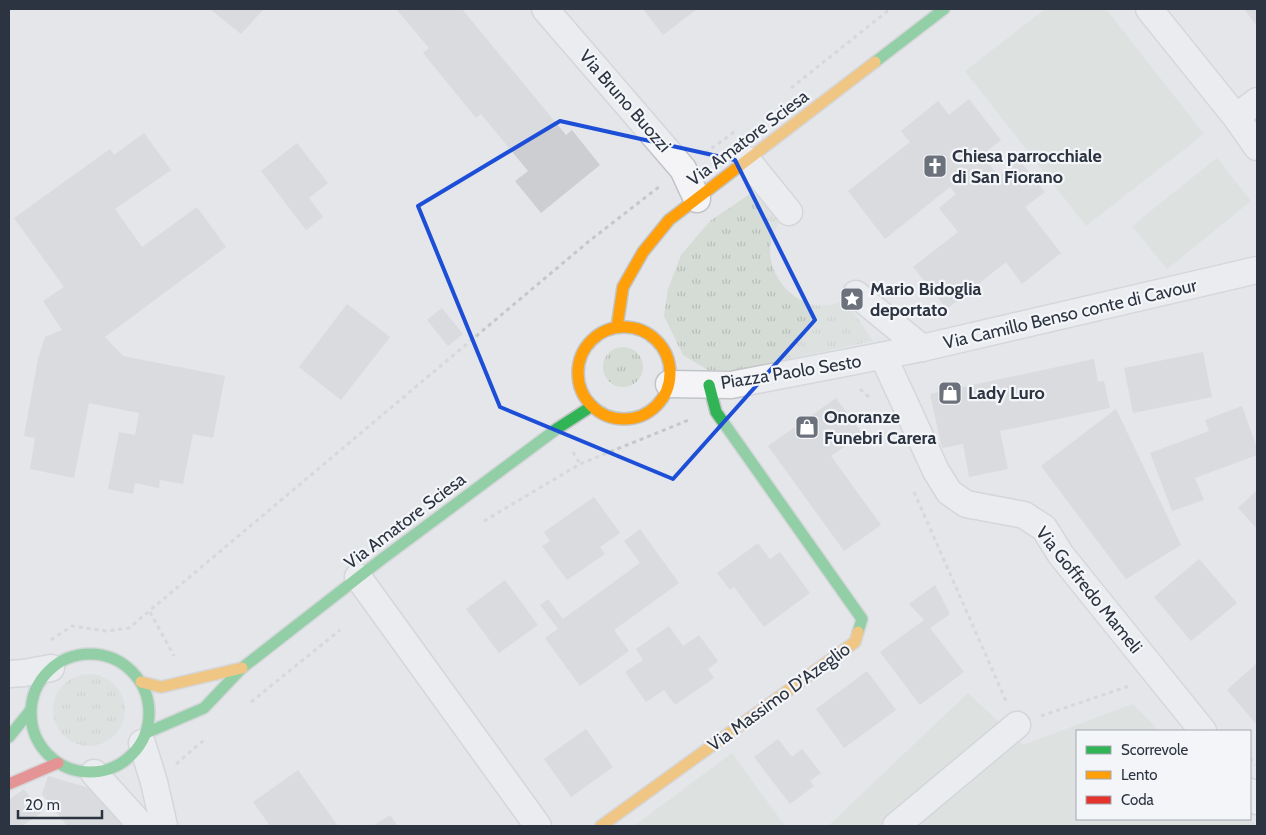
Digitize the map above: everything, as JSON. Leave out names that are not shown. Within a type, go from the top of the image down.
[{"type":"street","name":"Via Bruno Buozzi","points":[[545,9],[683,169],[697,199]]},
{"type":"street","name":"Via Amatore Sciesa","points":[[617,327],[623,287],[643,252],[669,220],[944,9]]},
{"type":"street","points":[[1149,9],[1236,117],[1257,147]]},
{"type":"street","points":[[1236,117],[1257,101]]},
{"type":"street","points":[[747,160],[789,212]]},
{"type":"street","name":"Via Camillo Benso conte di Cavour","points":[[882,356],[1257,270]]},
{"type":"street","points":[[856,294],[922,348]]},
{"type":"street","points":[[617,327],[629,327],[644,331],[659,343],[670,368],[669,384],[664,395],[654,407],[633,417],[615,418],[592,406],[579,386],[580,358],[591,340],[602,332],[617,327]]},
{"type":"street","name":"Piazza Paolo Sesto","points":[[669,384],[732,385],[882,356]]},
{"type":"street","name":"Via Goffredo Mameli","points":[[882,356],[936,471],[949,492],[966,504],[1024,515],[1044,528],[1061,555],[1202,730]]},
{"type":"street","name":"Via Massimo D'Azeglio","points":[[601,826],[855,642],[860,632],[862,619],[716,412],[709,385]]},
{"type":"street","name":"Via Amatore Sciesa","points":[[144,738],[204,708],[242,668],[358,577],[558,428],[592,406]]},
{"type":"street","points":[[358,577],[538,826]]},
{"type":"street","points":[[144,738],[122,764],[94,772],[75,770],[58,763],[46,753],[37,740],[32,726],[30,711],[33,695],[40,680],[51,668],[68,658],[88,654],[109,657],[127,666],[140,682],[148,698],[149,716],[144,738],[164,826]]},
{"type":"street","points":[[9,674],[24,674],[51,668]]},
{"type":"street","name":"Via Amatore Sciesa","points":[[140,682],[162,687],[242,668]]},
{"type":"street","points":[[9,737],[30,711]]},
{"type":"street","points":[[896,826],[1016,725]]},
{"type":"street","points":[[9,784],[58,763]]},
{"type":"street","points":[[94,772],[142,826]]},
{"type":"path","points":[[783,94],[890,9]]},
{"type":"path","points":[[44,643],[60,636],[72,626],[106,631],[129,628],[588,242],[744,125]]},
{"type":"path","points":[[854,385],[866,392],[871,400]]},
{"type":"path","points":[[475,526],[580,464],[703,415],[716,412]]},
{"type":"path","points":[[912,488],[1016,725],[1131,685],[1138,691]]},
{"type":"path","points":[[247,706],[376,601]]},
{"type":"path","points":[[154,782],[210,736]]},
{"type":"highlighted area","points":[[560,121],[735,160],[815,320],[673,479],[500,407],[418,206]]},
{"type":"green space","points":[[1045,9],[1106,9],[1204,134],[1086,226],[965,71]]},
{"type":"green space","points":[[1217,158],[1251,201],[1167,269],[1132,226]]},
{"type":"green space","points":[[753,192],[781,221],[772,237],[770,254],[774,271],[783,285],[796,297],[811,304],[828,305],[845,300],[873,341],[735,370],[708,370],[683,355],[664,316],[668,289],[681,255],[710,221]]},
{"type":"green space","points":[[627,347],[634,350],[640,356],[643,367],[642,375],[634,384],[627,387],[619,387],[612,384],[604,375],[603,363],[606,356],[615,348]]},
{"type":"green space","points":[[82,674],[96,674],[115,684],[125,703],[125,717],[115,736],[96,746],[82,746],[63,736],[53,717],[53,703],[63,684]]},
{"type":"green space","points":[[968,693],[1023,745],[1133,704],[1158,730],[1076,730],[1076,820],[1251,819],[1256,826],[828,826]]},
{"type":"green space","points":[[732,753],[785,826],[634,826]]},
{"type":"building","points":[[210,9],[264,9],[241,34]]},
{"type":"building","points":[[396,9],[462,9],[566,135],[572,130],[600,165],[541,213],[515,181],[528,171],[481,114],[476,118],[423,53],[429,48]]},
{"type":"building","points":[[643,9],[697,9],[663,35]]},
{"type":"building","points":[[1244,9],[1257,9],[1257,26]]},
{"type":"building","points":[[969,99],[1001,140],[982,155],[999,177],[1019,160],[1045,192],[1025,207],[1061,253],[1022,284],[1006,262],[947,309],[913,267],[958,232],[939,208],[956,194],[950,187],[885,239],[848,191],[910,142],[901,131],[938,101],[949,115]]},
{"type":"building","points":[[144,133],[171,170],[115,209],[142,247],[197,207],[226,247],[105,337],[123,356],[225,376],[213,438],[193,434],[183,484],[160,480],[159,488],[135,483],[133,494],[108,489],[119,432],[135,435],[139,413],[89,403],[74,478],[30,469],[35,438],[24,436],[38,359],[45,337],[62,330],[43,301],[64,287],[14,218],[110,149],[114,155]]},
{"type":"building","points":[[297,143],[328,183],[309,198],[323,217],[306,230],[261,171]]},
{"type":"building","points":[[347,304],[390,337],[341,400],[299,367]]},
{"type":"building","points":[[442,308],[463,334],[448,346],[427,320]]},
{"type":"building","points":[[1203,352],[1212,397],[1133,413],[1124,368]]},
{"type":"building","points":[[1094,359],[1098,382],[1104,381],[1110,408],[1000,431],[1008,469],[969,477],[963,444],[942,448],[930,394]]},
{"type":"building","points":[[836,398],[863,434],[831,456],[881,525],[844,551],[768,446]]},
{"type":"building","points":[[1242,406],[1257,448],[1257,455],[1195,478],[1204,500],[1172,511],[1150,453],[1209,431],[1205,420]]},
{"type":"building","points":[[1116,409],[1181,545],[1126,579],[1041,466]]},
{"type":"building","points":[[1257,490],[1257,529],[1238,508]]},
{"type":"building","points":[[594,497],[620,533],[600,547],[605,554],[567,580],[542,546],[550,541],[544,532]]},
{"type":"building","points":[[640,529],[679,583],[614,630],[629,651],[580,686],[545,638],[558,629],[540,605],[548,599],[563,619],[640,563],[624,541]]},
{"type":"building","points":[[758,543],[770,559],[780,552],[810,593],[764,627],[734,587],[730,590],[717,573]]},
{"type":"building","points":[[1199,559],[1237,603],[1191,641],[1154,597]]},
{"type":"building","points":[[505,580],[538,625],[499,653],[466,609]]},
{"type":"building","points":[[935,585],[950,614],[930,628],[964,672],[920,705],[880,652],[924,620],[909,604]]},
{"type":"building","points":[[669,626],[683,646],[699,635],[718,661],[708,669],[714,678],[675,705],[664,690],[646,702],[625,672],[643,660],[636,649]]},
{"type":"building","points":[[1257,663],[1257,725],[1227,690]]},
{"type":"building","points":[[867,671],[896,710],[844,748],[816,709]]},
{"type":"building","points":[[586,729],[613,767],[571,797],[544,759]]},
{"type":"building","points":[[778,739],[792,757],[802,749],[821,773],[810,781],[814,786],[790,804],[754,757]]},
{"type":"building","points":[[298,770],[338,826],[270,826],[253,802]]},
{"type":"building","points":[[48,776],[96,790],[123,826],[67,826],[42,794]]},
{"type":"building","points":[[24,789],[41,813],[22,826],[9,826],[9,800]]},
{"type":"building","points":[[390,815],[398,826],[373,826]]},
{"type":"traffic: fast","points":[[875,62],[944,9]]},
{"type":"traffic: fast","points":[[709,385],[716,412],[862,619],[858,632]]},
{"type":"traffic: fast","points":[[146,733],[204,708],[242,668],[382,559],[558,428],[592,406]]},
{"type":"traffic: fast","points":[[90,654],[113,658],[132,671],[145,690],[149,713],[145,736],[132,755],[113,768],[90,772],[67,768],[48,755],[35,736],[31,713],[35,690],[48,671],[67,658],[90,654]]},
{"type":"traffic: fast","points":[[9,737],[30,711]]},
{"type":"traffic: slow","points":[[617,327],[623,287],[643,252],[669,220],[875,62]]},
{"type":"traffic: slow","points":[[624,327],[641,331],[656,341],[666,356],[670,373],[666,390],[656,405],[641,415],[624,419],[607,415],[592,405],[582,390],[578,373],[582,356],[592,341],[607,331],[624,327]]},
{"type":"traffic: slow","points":[[601,826],[855,642],[858,632]]},
{"type":"traffic: slow","points":[[141,682],[161,687],[242,668]]},
{"type":"traffic: jam","points":[[9,784],[58,763]]},
{"type":"place","name":"Chiesa parrocchiale di San Fiorano","points":[[935,166]]},
{"type":"place","name":"Mario Bidoglia deportato","points":[[852,299]]},
{"type":"place","name":"Lady Luro","points":[[950,393]]},
{"type":"place","name":"Onoranze Funebri Carera","points":[[807,427]]}]
